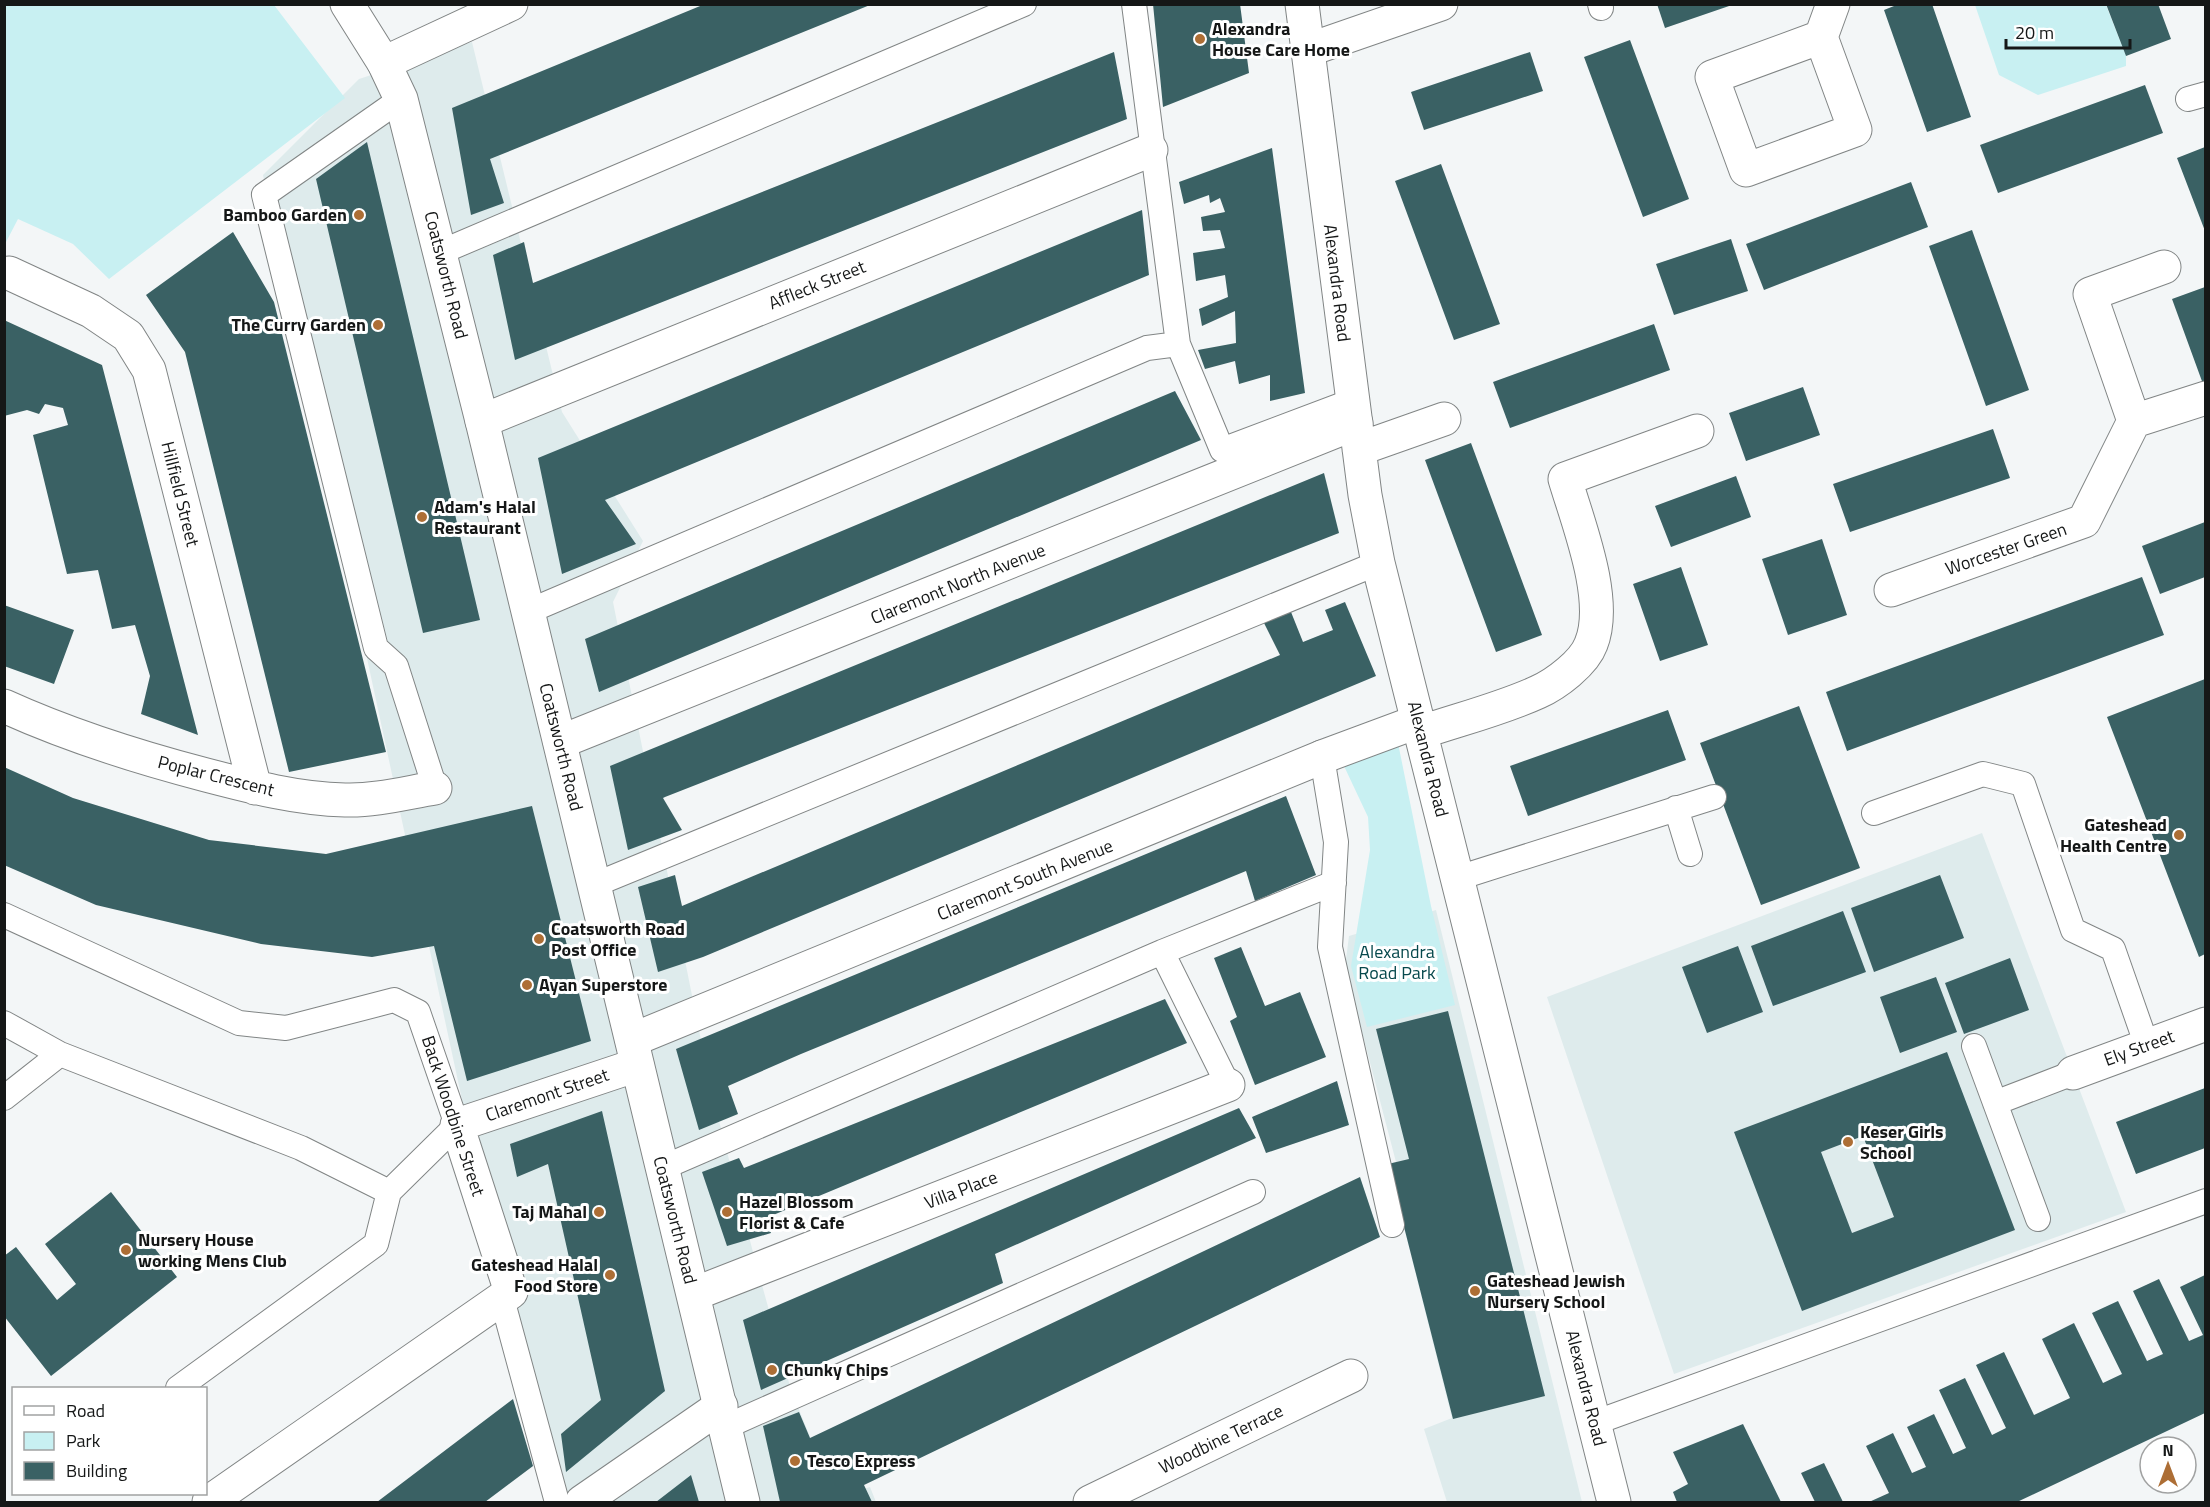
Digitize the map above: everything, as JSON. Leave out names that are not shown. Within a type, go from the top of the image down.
[{"type":"street","name":"Coatsworth Road","points":[[346,4],[384,63],[401,99],[441,252],[743,1503]]},
{"type":"street","points":[[384,63],[511,4]]},
{"type":"street","name":"Alexandra Road","points":[[1302,4],[1356,424],[1378,563],[1614,1503]]},
{"type":"street","points":[[1308,50],[1441,4]]},
{"type":"street","points":[[1821,37],[1712,77],[1746,171],[1855,130],[1821,37],[1833,4]]},
{"type":"street","name":"Affleck Street","points":[[482,421],[1151,150]]},
{"type":"street","points":[[2164,267],[2090,294],[2134,422],[2205,398]]},
{"type":"street","name":"Hillfield Street","points":[[9,273],[91,311],[128,336],[149,370],[255,788]]},
{"type":"street","name":"Claremont North Avenue","points":[[560,742],[1356,424],[1444,419]]},
{"type":"street","name":"Worcester Green","points":[[1891,590],[2084,521],[2134,422]]},
{"type":"street","points":[[1420,726],[1539,692],[1569,673],[1591,644],[1596,609],[1592,568],[1565,479],[1697,431]]},
{"type":"street","name":"Poplar Crescent","points":[[4,706],[45,725],[141,758],[255,788],[314,798],[347,800],[377,798],[435,788]]},
{"type":"street","name":"Claremont South Avenue","points":[[634,1052],[1322,757],[1420,726]]},
{"type":"street","name":"Ely Street","points":[[2073,1073],[2205,1024]]},
{"type":"street","name":"Claremont Street","points":[[457,1125],[634,1052]]},
{"type":"street","name":"Villa Place","points":[[694,1294],[1228,1085]]},
{"type":"street","name":"Back Woodbine Street","points":[[457,1125],[511,1292],[502,1299]]},
{"type":"street","points":[[209,1503],[502,1299]]},
{"type":"street","name":"Woodbine Terrace","points":[[1090,1503],[1351,1376]]},
{"type":"street","points":[[582,1503],[723,1416]]},
{"type":"lane","points":[[441,252],[1024,4]]},
{"type":"lane","points":[[1134,4],[1151,150],[1178,344],[1222,450],[1356,424]]},
{"type":"lane","points":[[401,99],[264,195],[376,648],[396,666],[435,788]]},
{"type":"lane","points":[[527,612],[1147,348],[1178,344]]},
{"type":"lane","points":[[594,885],[1378,563]]},
{"type":"lane","points":[[1322,757],[1336,842],[1330,947],[1392,1225]]},
{"type":"lane","points":[[1874,813],[1983,774],[2023,784],[2073,930],[2113,949],[2147,1046]]},
{"type":"lane","points":[[1458,878],[1714,797]]},
{"type":"lane","points":[[1676,808],[1690,854]]},
{"type":"lane","points":[[662,1168],[1162,952],[1334,883]]},
{"type":"lane","name":"Back Woodbine Street","points":[[4,915],[239,1023],[286,1028],[394,1000],[418,1012],[457,1125]]},
{"type":"lane","points":[[1162,952],[1228,1085]]},
{"type":"lane","points":[[4,1023],[60,1054],[301,1148],[389,1192]]},
{"type":"lane","points":[[1974,1046],[2038,1219]]},
{"type":"lane","points":[[4,1098],[60,1054]]},
{"type":"lane","points":[[1995,1103],[2073,1073]]},
{"type":"lane","points":[[181,1387],[376,1244],[389,1192],[457,1125]]},
{"type":"lane","points":[[723,1416],[1253,1192]]},
{"type":"lane","points":[[1594,1423],[2205,1201]]},
{"type":"lane","points":[[502,1299],[557,1503]]},
{"type":"shaded area","points":[[472,42],[562,412],[643,541],[613,602],[711,1090],[791,1390],[835,1498],[870,1487],[876,1502],[567,1502],[464,1109],[263,175],[359,79]]},
{"type":"shaded area","name":"Keser Girls School","points":[[1982,833],[2126,1212],[1674,1374],[1547,997]]},
{"type":"shaded area","name":"Gateshead Jewish Nursery School","points":[[1436,910],[1582,1502],[1447,1502],[1424,1429],[1452,1418],[1388,1164],[1396,1162],[1345,967],[1349,936]]},
{"type":"green space","points":[[5,4],[274,5],[345,98],[109,279],[73,244],[18,219],[5,244]]},
{"type":"green space","points":[[1975,5],[2106,5],[2126,56],[2126,66],[2038,95],[1999,75]]},
{"type":"green space","name":"Alexandra Road Park","points":[[1398,743],[1431,906],[1455,1005],[1367,1027],[1351,966],[1370,850],[1368,817],[1344,766]]},
{"type":"building","points":[[705,4],[870,5],[490,159],[504,203],[471,215],[452,108]]},
{"type":"building","name":"Alexandra House Care Home","points":[[1153,4],[1240,4],[1249,73],[1163,107]]},
{"type":"building","points":[[1657,4],[1732,4],[1732,5],[1665,28]]},
{"type":"building","points":[[1899,4],[1932,4],[1971,117],[1927,132],[1884,10]]},
{"type":"building","points":[[2106,4],[2158,4],[2171,39],[2126,56]]},
{"type":"building","points":[[1630,40],[1689,199],[1643,217],[1584,57]]},
{"type":"building","points":[[1114,52],[1127,119],[515,360],[493,255],[524,242],[533,283]]},
{"type":"building","points":[[1530,52],[1543,91],[1424,130],[1411,92]]},
{"type":"building","points":[[2145,85],[2163,133],[1998,193],[1980,145]]},
{"type":"building","points":[[367,142],[480,620],[423,633],[316,179]]},
{"type":"building","points":[[2205,147],[2205,231],[2177,158]]},
{"type":"building","points":[[1272,148],[1305,393],[1270,401],[1270,375],[1239,384],[1235,361],[1205,369],[1198,350],[1236,343],[1235,311],[1202,326],[1199,309],[1228,297],[1225,275],[1196,281],[1193,253],[1225,248],[1220,230],[1203,231],[1201,217],[1225,212],[1220,198],[1210,203],[1209,195],[1184,204],[1179,182]]},
{"type":"building","points":[[1441,164],[1500,324],[1454,340],[1395,181]]},
{"type":"building","points":[[1911,182],[1928,227],[1764,290],[1746,244]]},
{"type":"building","points":[[1142,210],[1149,275],[605,500],[636,544],[562,574],[538,458]]},
{"type":"building","points":[[1972,230],[2029,390],[1986,406],[1929,246]]},
{"type":"building","points":[[233,232],[274,302],[386,752],[289,772],[185,352],[146,295]]},
{"type":"building","points":[[1731,239],[1748,291],[1674,315],[1656,264]]},
{"type":"building","points":[[2205,287],[2205,383],[2203,384],[2172,299]]},
{"type":"building","points":[[4,320],[102,365],[198,735],[141,714],[150,676],[135,625],[112,629],[98,570],[67,574],[33,435],[68,425],[63,408],[45,404],[39,414],[27,410],[4,416]]},
{"type":"building","points":[[1654,324],[1670,370],[1510,428],[1493,382]]},
{"type":"building","points":[[1803,387],[1820,435],[1746,461],[1729,413]]},
{"type":"building","points":[[1175,391],[1201,440],[599,692],[585,639]]},
{"type":"building","points":[[1993,429],[2010,478],[1850,532],[1833,484]]},
{"type":"building","points":[[1471,443],[1542,635],[1496,652],[1425,460]]},
{"type":"building","points":[[1324,473],[1339,533],[665,797],[663,798],[682,830],[628,850],[610,766]]},
{"type":"building","points":[[1736,476],[1751,517],[1671,547],[1655,506]]},
{"type":"building","points":[[2205,522],[2205,577],[2160,594],[2142,546]]},
{"type":"building","points":[[1822,539],[1847,615],[1788,635],[1762,559]]},
{"type":"building","points":[[1681,567],[1708,645],[1660,661],[1633,584]]},
{"type":"building","points":[[2142,577],[2164,635],[1847,751],[1826,692]]},
{"type":"building","points":[[1345,602],[1376,676],[703,957],[658,972],[638,887],[675,875],[682,906],[1280,655],[1264,623],[1291,612],[1303,642],[1333,630],[1325,610]]},
{"type":"building","points":[[4,605],[74,630],[54,684],[4,666]]},
{"type":"building","name":"Gateshead Health Centre","points":[[2205,679],[2205,954],[2199,957],[2107,717]]},
{"type":"building","points":[[1799,706],[1860,868],[1761,905],[1700,743]]},
{"type":"building","points":[[1668,710],[1686,760],[1528,816],[1510,766]]},
{"type":"building","points":[[4,767],[73,798],[209,840],[326,854],[532,806],[591,1041],[467,1081],[434,946],[372,957],[261,944],[96,905],[4,865]]},
{"type":"building","points":[[1286,796],[1316,875],[1255,901],[1246,871],[801,1054],[728,1086],[738,1114],[699,1130],[676,1049]]},
{"type":"building","points":[[1940,875],[1964,938],[1874,972],[1851,908]]},
{"type":"building","points":[[1843,911],[1866,972],[1773,1006],[1751,946]]},
{"type":"building","points":[[1738,946],[1763,1012],[1707,1033],[1682,967]]},
{"type":"building","points":[[1241,947],[1265,1006],[1300,992],[1326,1057],[1255,1085],[1230,1021],[1237,1017],[1214,958]]},
{"type":"building","points":[[2010,958],[2029,1010],[1964,1034],[1945,983]]},
{"type":"building","points":[[1936,977],[1957,1032],[1900,1053],[1880,997]]},
{"type":"building","points":[[1165,999],[1187,1043],[766,1218],[771,1233],[727,1246],[702,1172],[739,1158],[744,1168]]},
{"type":"building","points":[[1448,1011],[1545,1396],[1453,1419],[1388,1164],[1409,1159],[1376,1029]]},
{"type":"building","points":[[1947,1052],[2015,1230],[1802,1311],[1734,1132]],"holes":[[[1863,1136],[1894,1217],[1852,1233],[1821,1152]]]},
{"type":"building","points":[[1337,1081],[1349,1125],[1266,1153],[1252,1117]]},
{"type":"building","points":[[2205,1088],[2205,1148],[2136,1174],[2116,1122]]},
{"type":"building","points":[[1239,1108],[1256,1138],[995,1254],[1003,1283],[761,1390],[743,1320]]},
{"type":"building","points":[[602,1111],[665,1391],[566,1472],[561,1434],[601,1400],[548,1164],[517,1177],[510,1144]]},
{"type":"building","points":[[1360,1177],[1380,1237],[864,1485],[872,1502],[780,1502],[763,1426],[799,1412],[810,1438]]},
{"type":"building","points":[[111,1192],[177,1277],[51,1376],[4,1316],[4,1256],[16,1247],[57,1300],[76,1284],[45,1244]]},
{"type":"building","points":[[2205,1275],[2205,1413],[2159,1435],[2138,1435],[2138,1445],[2017,1502],[1869,1502],[1889,1493],[1866,1446],[1893,1433],[1912,1473],[1926,1467],[1907,1427],[1934,1414],[1953,1454],[1966,1448],[1939,1390],[1965,1378],[1992,1435],[2006,1428],[1976,1365],[2004,1352],[2034,1415],[2070,1398],[2042,1339],[2074,1323],[2103,1383],[2122,1374],[2092,1313],[2118,1301],[2147,1361],[2163,1354],[2133,1291],[2159,1279],[2189,1341],[2203,1335],[2180,1287]]},
{"type":"building","points":[[513,1399],[533,1466],[485,1502],[377,1502]]},
{"type":"building","points":[[1743,1424],[1781,1502],[1677,1502],[1673,1492],[1688,1484],[1673,1452]]},
{"type":"building","points":[[1824,1463],[1843,1502],[1815,1502],[1801,1473]]},
{"type":"building","points":[[691,1475],[699,1502],[656,1502]]},
{"type":"place","name":"Alexandra House Care Home","points":[[1200,39]]},
{"type":"place","name":"Bamboo Garden","points":[[359,215]]},
{"type":"place","name":"The Curry Garden","points":[[378,325]]},
{"type":"place","name":"Adam's Halal Restaurant","points":[[422,517]]},
{"type":"place","name":"Gateshead Health Centre","points":[[2179,835]]},
{"type":"place","name":"Coatsworth Road Post Office","points":[[539,939]]},
{"type":"place","name":"Ayan Superstore","points":[[527,985]]},
{"type":"place","name":"Keser Girls School","points":[[1848,1142]]},
{"type":"place","name":"Taj Mahal","points":[[599,1212]]},
{"type":"place","name":"Hazel Blossom Florist & Cafe","points":[[727,1212]]},
{"type":"place","name":"Nursery House working Mens Club","points":[[126,1250]]},
{"type":"place","name":"Gateshead Halal Food Store","points":[[610,1275]]},
{"type":"place","name":"Gateshead Jewish Nursery School","points":[[1475,1291]]},
{"type":"place","name":"Chunky Chips","points":[[772,1370]]},
{"type":"place","name":"Tesco Express","points":[[795,1461]]}]
